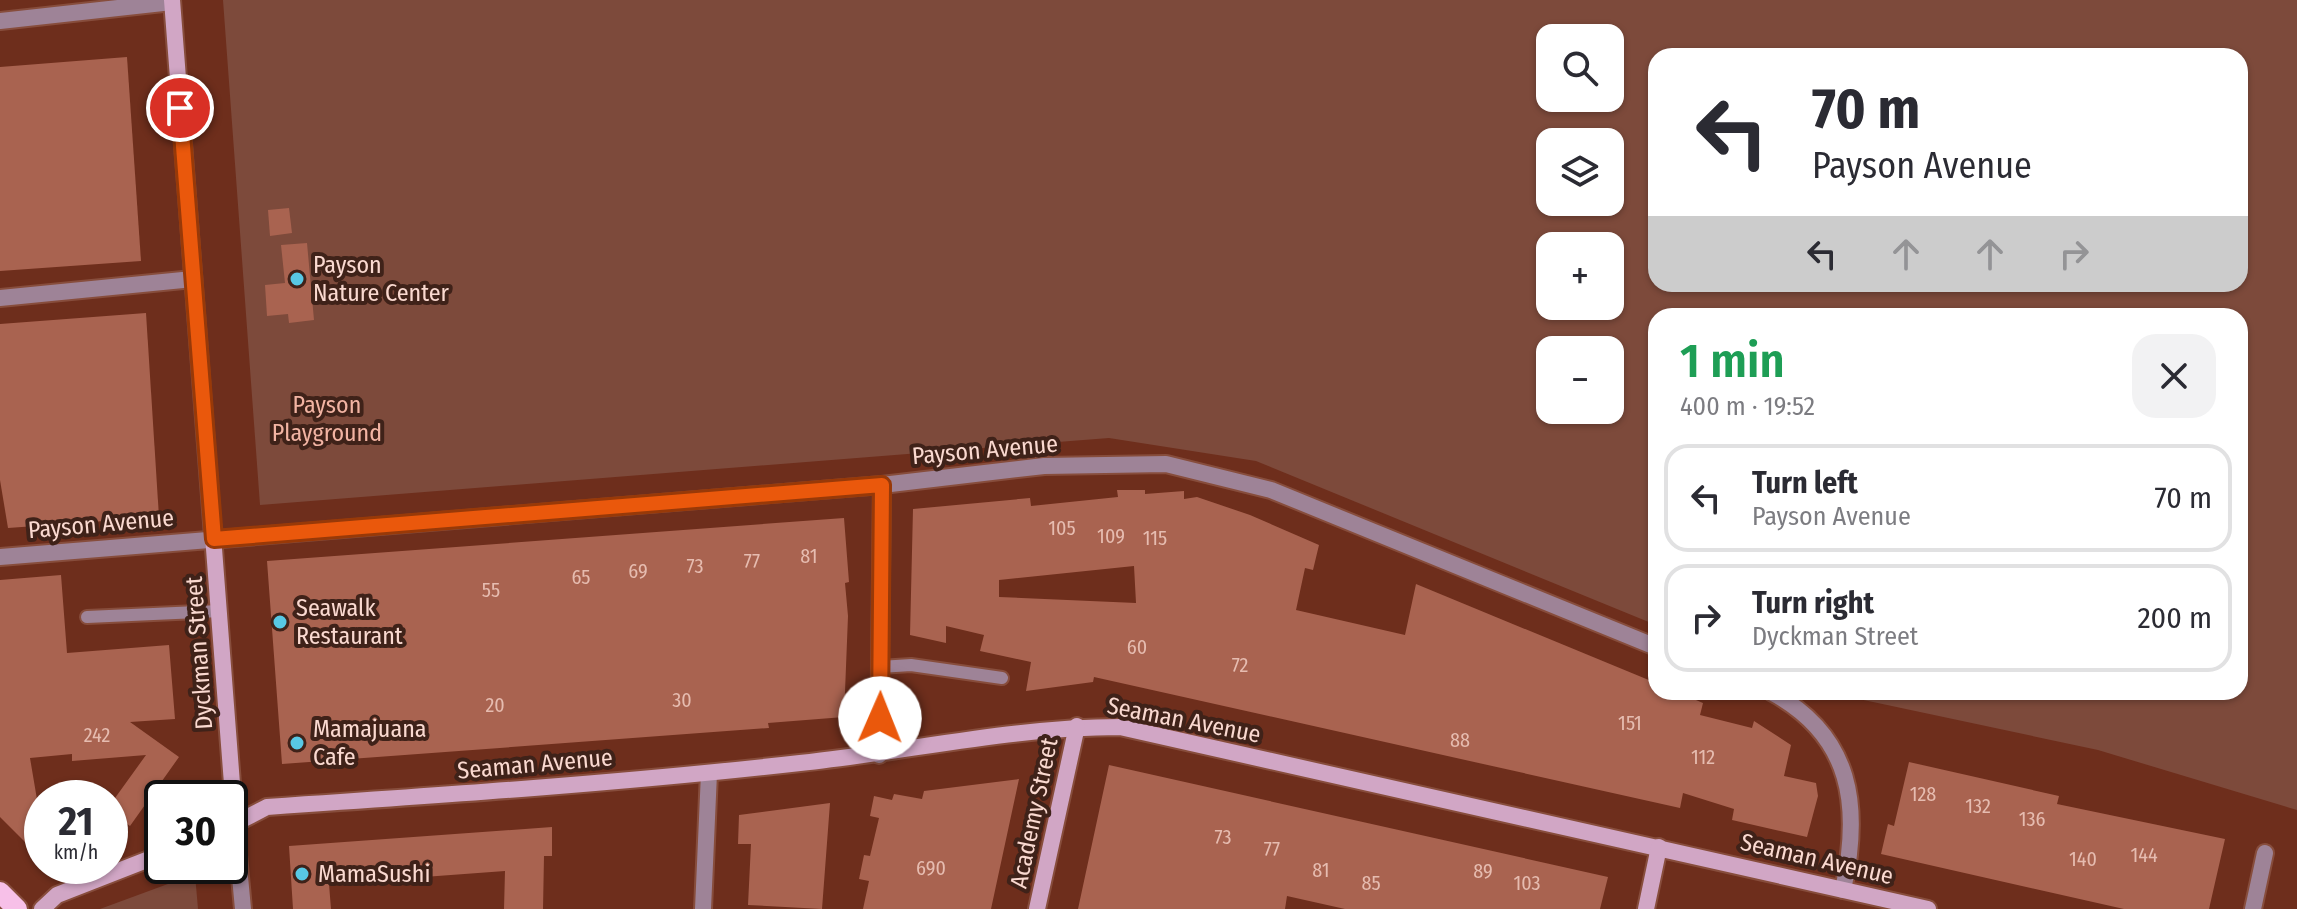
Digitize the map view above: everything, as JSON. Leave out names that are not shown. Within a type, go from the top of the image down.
[{"type":"main road","points":[[0,892],[17,909]]},
{"type":"street","points":[[0,21],[172,1]]},
{"type":"street","name":"Dyckman Street","points":[[172,1],[230,780]]},
{"type":"street","points":[[0,298],[193,279]]},
{"type":"street","name":"Payson Avenue","points":[[0,557],[882,485],[1044,466],[1180,467],[1271,490],[1648,644]]},
{"type":"street","points":[[879,755],[882,485]]},
{"type":"street","points":[[1782,700],[1814,724],[1839,756],[1850,800],[1852,824],[1843,890]]},
{"type":"street","name":"Seaman Avenue","points":[[248,816],[267,807],[709,773],[879,755],[1077,726],[1120,727],[1928,909]]},
{"type":"street","name":"Academy Street","points":[[1037,909],[1077,726]]},
{"type":"street","points":[[703,909],[709,773]]},
{"type":"street","points":[[1646,909],[1659,847]]},
{"type":"street","points":[[2253,909],[2265,853]]},
{"type":"street","points":[[42,909],[57,895],[144,861]]},
{"type":"street","points":[[240,884],[243,909]]},
{"type":"lane","points":[[87,617],[220,611]]},
{"type":"lane","points":[[880,667],[911,665],[1002,678]]},
{"type":"green space","name":"Payson Playground","points":[[223,0],[2297,0],[2297,810],[2098,750],[1864,700],[2248,700],[2248,308],[1648,308],[1648,622],[1256,461],[1109,438],[260,505]]},
{"type":"green space","points":[[168,884],[196,884],[198,909],[100,909]]},
{"type":"building","points":[[127,57],[141,261],[0,271],[0,67]]},
{"type":"building","points":[[289,208],[292,233],[270,236],[268,210]]},
{"type":"building","name":"Payson Nature Center","points":[[307,243],[314,320],[289,323],[288,314],[267,316],[265,285],[285,283],[281,245]]},
{"type":"building","points":[[146,313],[159,517],[8,528],[0,480],[0,324]]},
{"type":"building","points":[[1117,490],[1145,490],[1145,494],[1184,491],[1184,499],[1197,497],[1250,515],[1319,545],[1313,570],[1305,568],[1296,610],[1405,635],[1416,584],[1648,680],[1648,700],[1696,700],[1703,703],[1700,715],[1752,728],[1754,721],[1791,745],[1784,776],[1816,783],[1818,796],[1807,837],[1732,820],[1734,809],[1683,793],[1680,808],[1094,677],[1093,682],[1026,691],[1031,662],[980,651],[984,635],[946,626],[946,643],[910,635],[913,509],[1030,498],[1031,506],[1118,497]],"holes":[[[1134,566],[1136,603],[999,597],[999,580]]]},
{"type":"building","points":[[844,518],[849,582],[845,583],[848,616],[844,717],[768,723],[769,728],[282,764],[267,561]]},
{"type":"building","points":[[61,575],[67,653],[169,645],[175,719],[130,722],[179,757],[163,780],[144,780],[144,806],[130,826],[128,780],[146,755],[72,761],[72,754],[30,758],[34,780],[24,780],[24,841],[0,817],[0,580]]},
{"type":"building","points":[[1909,762],[2059,796],[2057,804],[2225,839],[2209,909],[2124,909],[1881,854],[1888,824],[1894,826]]},
{"type":"building","points":[[1109,765],[1608,877],[1600,909],[1345,909],[1287,896],[1285,909],[1078,909]]},
{"type":"building","points":[[1019,779],[991,909],[863,909],[869,881],[859,879],[864,855],[870,856],[879,818],[870,816],[874,796],[892,800],[894,794],[922,799],[924,791]]},
{"type":"building","points":[[830,803],[822,909],[748,905],[751,844],[738,844],[739,815]]},
{"type":"building","points":[[552,827],[552,856],[544,856],[543,909],[504,909],[505,871],[329,884],[331,909],[293,909],[289,846]]},
{"type":"place","name":"Payson Nature Center","points":[[297,279]]},
{"type":"place","name":"Seawalk Restaurant","points":[[280,622]]},
{"type":"place","name":"Mamajuana Cafe","points":[[297,743]]},
{"type":"place","name":"MamaSushi","points":[[302,874]]},
{"type":"route","points":[[180,108],[214,539],[882,485],[880,718]]}]
